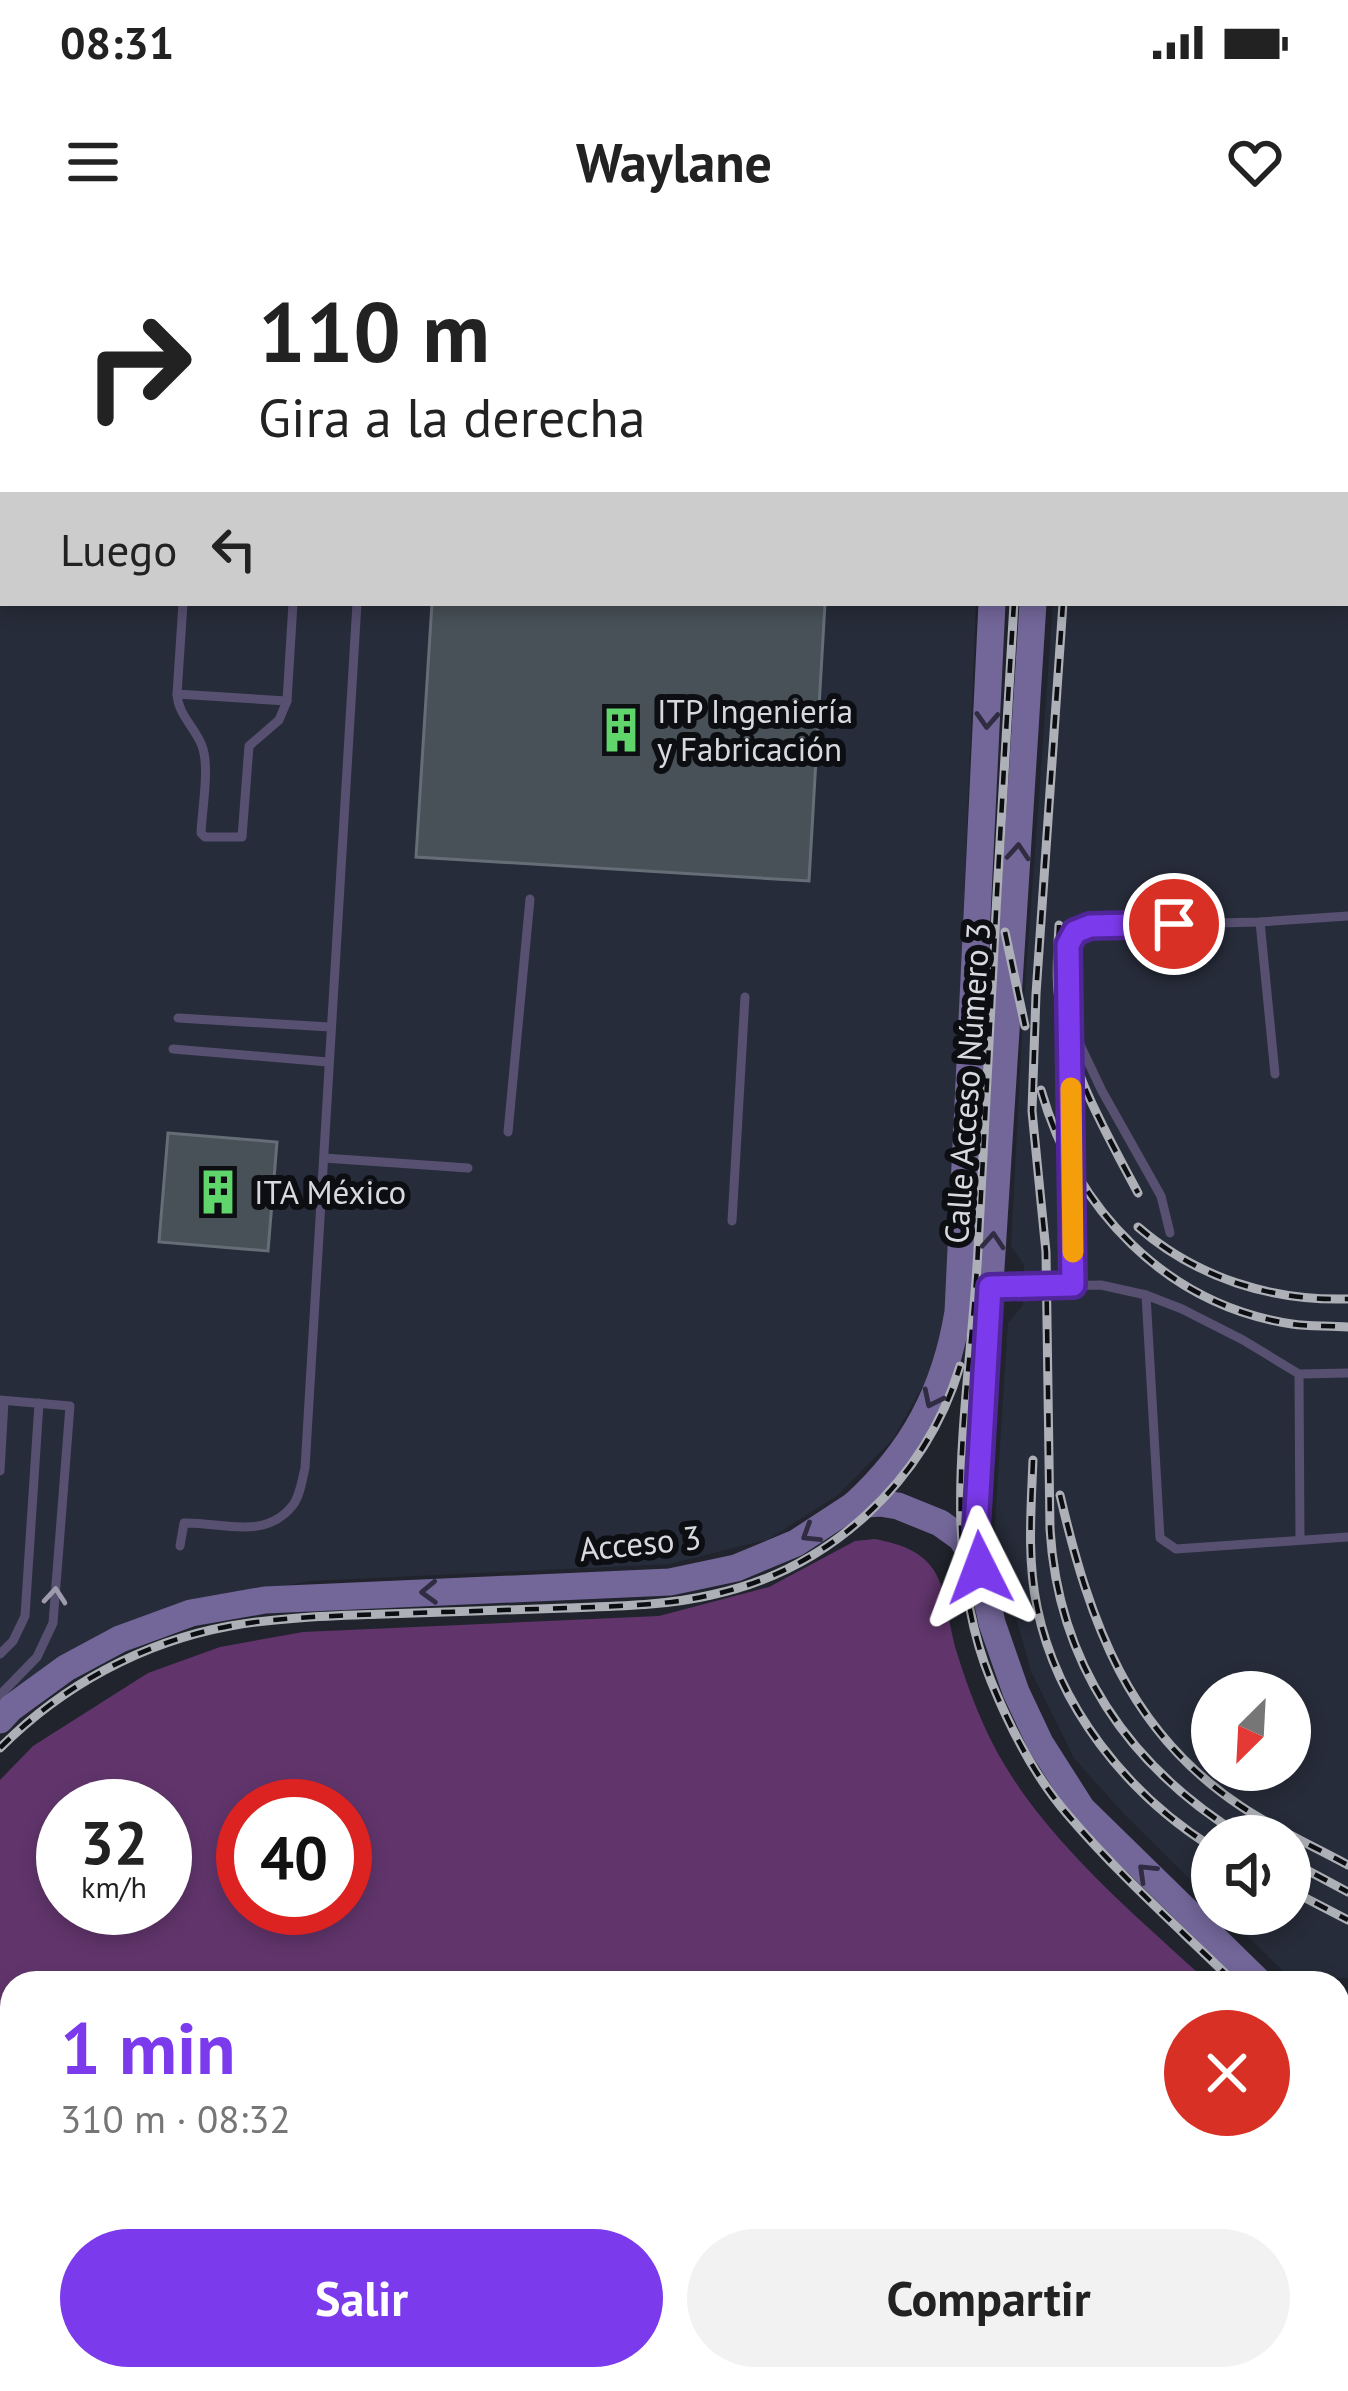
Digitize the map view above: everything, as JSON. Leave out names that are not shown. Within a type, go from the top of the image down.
[{"type":"street","name":"Calle Acceso Número 3","points":[[854,1505],[907,1448],[931,1405],[952,1346],[958,1312],[992,606]]},
{"type":"street","name":"Calle Acceso Número 3","points":[[980,1568],[976,1528],[1033,606]]},
{"type":"street","points":[[854,1505],[898,1506],[940,1522],[961,1538],[980,1568],[992,1623],[1016,1692],[1040,1743],[1082,1809],[1248,1971]]},
{"type":"street","name":"Acceso 3","points":[[0,1720],[66,1668],[120,1639],[191,1613],[265,1600],[670,1582],[736,1568],[776,1552],[854,1505]]},
{"type":"lane","points":[[183,606],[177,694],[179,708],[202,745],[201,833],[205,837],[242,837],[249,746],[279,720],[287,701],[293,606]]},
{"type":"lane","points":[[179,1546],[184,1523],[243,1528],[271,1524],[296,1503],[305,1468],[357,606]]},
{"type":"lane","points":[[177,694],[287,701]]},
{"type":"lane","points":[[508,1132],[530,899]]},
{"type":"lane","points":[[1073,1285],[1068,945],[1075,932],[1090,926],[1348,916]]},
{"type":"lane","points":[[1260,922],[1275,1075]]},
{"type":"lane","points":[[732,1222],[745,997]]},
{"type":"lane","points":[[178,1018],[330,1028]]},
{"type":"lane","points":[[1070,1024],[1161,1196],[1170,1233]]},
{"type":"lane","points":[[173,1048],[328,1062]]},
{"type":"lane","points":[[324,1158],[468,1168]]},
{"type":"lane","points":[[990,1287],[1101,1285],[1147,1295],[1243,1340],[1298,1374],[1348,1373]]},
{"type":"lane","points":[[1147,1295],[1160,1538],[1176,1549],[1348,1537]]},
{"type":"lane","points":[[1298,1374],[1300,1540]]},
{"type":"lane","points":[[0,1472],[2,1401],[70,1406],[52,1623],[38,1657],[0,1695]]},
{"type":"lane","points":[[0,1654],[13,1641],[25,1616],[39,1403]]},
{"type":"shaded area","points":[[0,606],[976,606],[946,1345],[893,1439],[838,1495],[769,1539],[670,1564],[310,1581],[187,1604],[0,1707]]},
{"type":"shaded area","points":[[1053,606],[1348,606],[1348,1971],[1283,1971],[1246,1935],[1311,1935],[1311,1815],[1191,1815],[1191,1880],[1074,1758],[1031,1671],[994,1538],[1008,1323],[1023,1305],[1024,1265],[1011,1246]]},
{"type":"shaded area","points":[[875,1539],[918,1555],[939,1580],[970,1692],[1006,1767],[1085,1867],[1196,1971],[0,1971],[0,1780],[33,1746],[148,1673],[220,1647],[303,1632],[659,1616],[769,1587],[855,1541]]},
{"type":"building","name":"ITP Ingeniería y Fabricación","points":[[432,606],[825,606],[809,881],[416,857]]},
{"type":"building","name":"ITA México","points":[[168,1133],[277,1142],[268,1251],[159,1242]]},
{"type":"railway","points":[[1014,606],[961,1468],[965,1577],[974,1630],[991,1681],[1045,1785],[1108,1859],[1223,1971]]},
{"type":"railway","points":[[1063,606],[1032,1111],[1046,1252],[1050,1529],[1056,1578],[1067,1624],[1106,1706],[1165,1777],[1211,1815]]},
{"type":"railway","points":[[1059,925],[1058,991],[1069,1044],[1088,1095],[1138,1193]]},
{"type":"railway","points":[[1005,932],[1025,1026]]},
{"type":"railway","points":[[1041,1090],[1056,1133],[1102,1211],[1166,1273],[1246,1313],[1292,1324],[1348,1327]]},
{"type":"railway","points":[[1138,1227],[1185,1260],[1236,1283],[1291,1296],[1348,1299]]},
{"type":"railway","points":[[0,1748],[77,1686],[135,1655],[197,1633],[326,1616],[657,1603],[754,1583],[795,1565],[867,1515],[923,1447],[960,1366]]},
{"type":"railway","points":[[1033,1460],[1034,1589],[1061,1679],[1100,1744],[1125,1774],[1191,1833]]},
{"type":"railway","points":[[1060,1495],[1101,1630],[1142,1709],[1170,1745],[1242,1807],[1348,1865]]},
{"type":"railway","points":[[1311,1872],[1348,1892]]},
{"type":"railway","points":[[1311,1901],[1348,1920]]},
{"type":"slow traffic","points":[[1071,1088],[1073,1252]]},
{"type":"place","name":"ITP Ingeniería y Fabricación","points":[[621,730]]},
{"type":"place","name":"ITA México","points":[[218,1192]]},
{"type":"route","points":[[980,1568],[976,1528],[990,1287],[1073,1285],[1068,945],[1075,932],[1090,926],[1174,924]]}]
